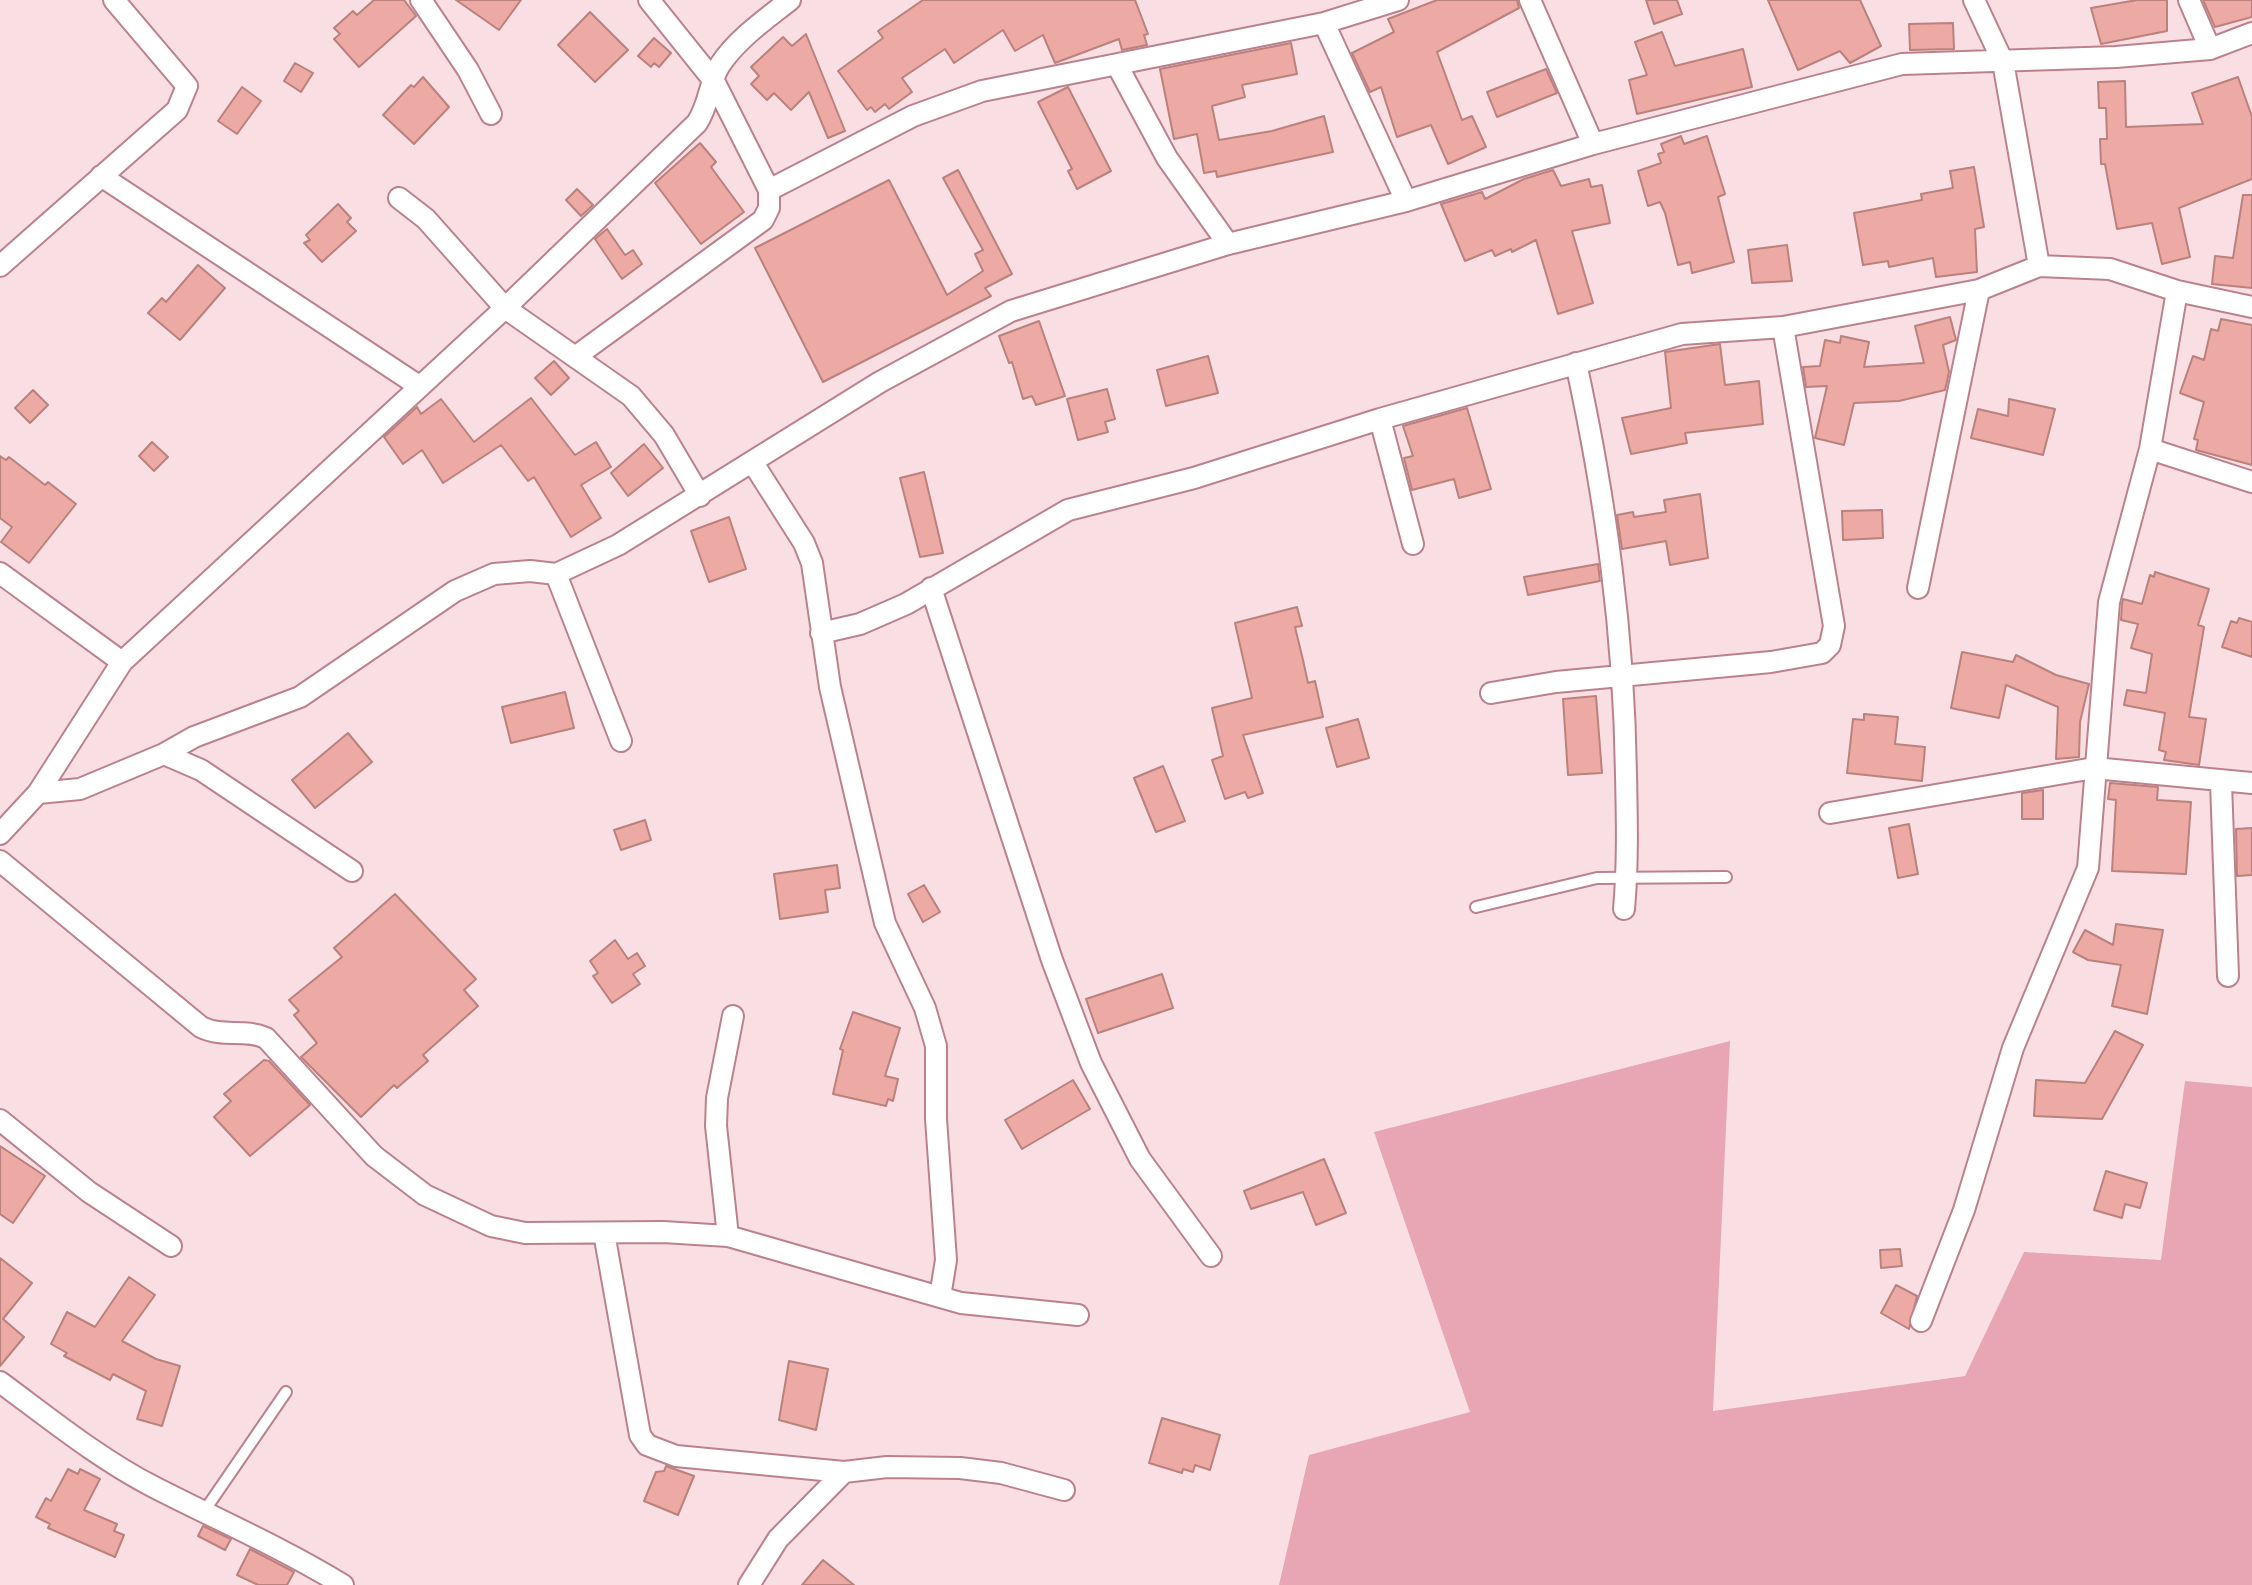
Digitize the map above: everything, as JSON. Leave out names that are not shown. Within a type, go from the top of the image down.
[{"type":"street","points":[[0,266],[177,110],[187,86],[114,0]]},
{"type":"street","points":[[421,0],[468,70],[491,114]]},
{"type":"street","points":[[575,357],[763,220],[769,208],[769,190],[714,81],[649,0]]},
{"type":"street","points":[[1,831],[38,793],[122,662],[505,308],[697,123],[709,105],[718,66],[748,34],[790,0]]},
{"type":"street","points":[[769,190],[913,116],[982,91],[1324,23],[1398,0]]},
{"type":"street","points":[[1530,0],[1593,144]]},
{"type":"street","points":[[1974,0],[2003,62],[2039,266]]},
{"type":"street","points":[[2189,0],[2210,49]]},
{"type":"street","points":[[1324,23],[1406,201]]},
{"type":"street","points":[[38,793],[80,789],[164,754],[194,737],[300,697],[455,591],[475,581],[494,574],[530,571],[556,574],[618,545],[880,382],[1011,311],[1228,244],[1406,201],[1593,144],[1902,64],[2003,62],[2210,49],[2252,33]]},
{"type":"street","points":[[1117,65],[1167,158],[1228,244]]},
{"type":"street","points":[[101,176],[419,386]]},
{"type":"street","points":[[399,198],[426,219],[505,308],[631,396],[664,435],[700,496]]},
{"type":"street","points":[[821,633],[860,624],[931,588],[1068,510],[1194,478],[1380,419],[1682,334],[1783,327],[1979,290],[2039,266],[2110,269],[2177,291],[2252,307]]},
{"type":"street","points":[[1918,588],[1943,451],[1979,290]]},
{"type":"street","points":[[1921,1321],[1964,1210],[2013,1048],[2088,868],[2109,602],[2150,449],[2177,291]]},
{"type":"street","points":[[1491,693],[1771,662],[1822,653],[1830,645],[1834,626],[1783,327]]},
{"type":"street","points":[[1576,363],[1599,465],[1615,568],[1625,676],[1627,878],[1624,909]]},
{"type":"street","points":[[1380,419],[1413,544]]},
{"type":"street","points":[[2150,449],[2252,482]]},
{"type":"street","points":[[753,463],[804,543],[812,563],[821,633],[885,923],[925,1008],[936,1046],[936,1119],[946,1260],[940,1297]]},
{"type":"street","points":[[0,573],[122,662]]},
{"type":"street","points":[[556,574],[621,741]]},
{"type":"street","points":[[931,588],[1052,960],[1091,1063],[1124,1134],[1211,1256]]},
{"type":"street","points":[[164,754],[201,770],[352,871]]},
{"type":"street","points":[[1830,813],[2094,768],[2221,783],[2252,783]]},
{"type":"street","points":[[2221,783],[2228,976]]},
{"type":"street","points":[[0,861],[201,1027],[215,1034],[253,1032],[266,1038],[374,1156],[425,1195],[491,1226],[525,1233],[728,1236],[961,1303],[1078,1315]]},
{"type":"street","points":[[728,1236],[716,1126],[717,1098],[733,1016]]},
{"type":"street","points":[[0,1120],[89,1192],[171,1246]]},
{"type":"street","points":[[604,1233],[640,1435],[647,1445],[676,1456],[844,1472],[887,1467],[981,1469],[1064,1490]]},
{"type":"street","points":[[0,1382],[137,1477],[343,1585]]},
{"type":"street","points":[[749,1585],[778,1539],[844,1472]]},
{"type":"lane","points":[[1476,907],[1597,878],[1726,877]]},
{"type":"lane","points":[[205,1510],[286,1392]]},
{"type":"shaded area","points":[[1730,1041],[1713,1411],[1965,1376],[2024,1252],[2161,1260],[2185,1081],[2252,1087],[2252,1585],[1279,1585],[1309,1455],[1470,1412],[1374,1132]]},
{"type":"building","points":[[374,0],[404,0],[416,16],[359,67],[334,39],[340,34],[334,28],[353,11],[357,15]]},
{"type":"building","points":[[456,0],[521,0],[499,30]]},
{"type":"building","points":[[923,0],[1135,0],[1148,34],[1144,35],[1147,45],[1122,50],[1119,39],[1055,63],[1043,35],[1015,51],[1003,30],[954,63],[945,49],[902,78],[912,92],[889,109],[885,104],[875,112],[871,107],[867,110],[838,71],[883,38],[878,31]]},
{"type":"building","points":[[1437,0],[1517,0],[1519,8],[1437,52],[1462,120],[1472,116],[1486,147],[1448,164],[1431,125],[1397,137],[1381,87],[1370,92],[1352,53],[1394,32],[1388,19]]},
{"type":"building","points":[[1646,0],[1677,0],[1682,14],[1654,24]]},
{"type":"building","points":[[1768,0],[1860,0],[1881,46],[1850,63],[1840,51],[1798,70]]},
{"type":"building","points":[[2137,0],[2167,0],[2167,31],[2101,44],[2091,8]]},
{"type":"building","points":[[2203,0],[2252,0],[2252,17],[2215,27]]},
{"type":"building","points":[[590,12],[628,50],[595,82],[558,45]]},
{"type":"building","points":[[1953,23],[1954,49],[1910,50],[1909,24]]},
{"type":"building","points":[[1662,32],[1675,66],[1743,49],[1752,87],[1637,114],[1629,80],[1647,75],[1635,42]]},
{"type":"building","points":[[806,34],[845,131],[828,138],[809,92],[791,110],[774,93],[767,100],[751,84],[759,76],[751,67],[783,37],[792,46]]},
{"type":"building","points":[[654,38],[671,53],[659,67],[654,63],[651,67],[638,56]]},
{"type":"building","points":[[1291,43],[1297,74],[1242,85],[1245,97],[1212,106],[1219,140],[1272,131],[1324,116],[1333,152],[1217,177],[1216,171],[1204,173],[1197,134],[1174,139],[1160,69]]},
{"type":"building","points":[[295,63],[313,73],[301,92],[284,81]]},
{"type":"building","points":[[1546,69],[1557,93],[1497,117],[1487,92]]},
{"type":"building","points":[[423,77],[449,107],[414,144],[383,115],[411,85],[414,87]]},
{"type":"building","points":[[2238,77],[2252,117],[2252,179],[2179,208],[2190,257],[2162,264],[2152,223],[2117,229],[2105,164],[2101,164],[2100,139],[2107,139],[2106,108],[2099,108],[2098,82],[2125,81],[2126,127],[2203,124],[2192,93]]},
{"type":"building","points":[[242,87],[261,101],[237,134],[218,121]]},
{"type":"building","points":[[1068,87],[1111,171],[1077,189],[1068,171],[1072,169],[1038,102]]},
{"type":"building","points":[[1681,136],[1684,144],[1707,136],[1725,194],[1718,197],[1734,262],[1692,273],[1690,262],[1678,265],[1665,213],[1660,202],[1648,206],[1638,171],[1661,163],[1658,154],[1664,152],[1661,144]]},
{"type":"building","points":[[700,143],[716,162],[711,167],[744,212],[701,244],[655,183]]},
{"type":"building","points":[[1974,167],[1984,227],[1975,229],[1977,272],[1936,277],[1933,258],[1889,267],[1888,261],[1863,265],[1854,213],[1922,200],[1921,194],[1953,188],[1950,171]]},
{"type":"building","points":[[958,170],[1012,274],[985,288],[991,296],[823,382],[755,248],[889,180],[947,295],[983,271],[975,254],[983,250],[943,178]]},
{"type":"building","points":[[1553,170],[1561,186],[1589,179],[1591,187],[1602,185],[1610,223],[1572,231],[1593,303],[1558,314],[1536,240],[1512,252],[1511,249],[1495,256],[1492,250],[1465,261],[1441,204],[1482,192],[1485,199],[1524,179]]},
{"type":"building","points":[[577,189],[593,205],[581,216],[566,200]]},
{"type":"building","points":[[2243,195],[2252,195],[2252,288],[2212,284],[2215,256],[2233,258]]},
{"type":"building","points":[[338,204],[351,218],[347,222],[356,231],[322,262],[304,243],[310,240],[306,235]]},
{"type":"building","points":[[607,229],[625,255],[633,250],[642,264],[622,279],[595,239]]},
{"type":"building","points":[[1787,245],[1792,281],[1752,283],[1748,250]]},
{"type":"building","points":[[198,265],[225,288],[180,340],[148,313],[162,298],[166,302]]},
{"type":"building","points":[[1950,317],[1956,340],[1943,345],[1949,372],[1945,390],[1899,401],[1854,403],[1844,445],[1815,438],[1827,386],[1806,387],[1803,367],[1820,366],[1825,340],[1840,343],[1841,336],[1869,342],[1864,367],[1924,363],[1915,326]]},
{"type":"building","points":[[2221,319],[2252,325],[2252,465],[2196,450],[2198,440],[2194,439],[2204,402],[2180,393],[2193,356],[2204,360],[2211,329],[2218,331]]},
{"type":"building","points":[[1039,321],[1065,396],[1036,405],[1032,396],[1023,399],[1012,362],[1009,363],[999,336]]},
{"type":"building","points":[[1720,344],[1725,385],[1759,381],[1763,424],[1685,433],[1687,443],[1631,454],[1622,418],[1671,408],[1665,352]]},
{"type":"building","points":[[1208,356],[1218,393],[1166,406],[1157,370]]},
{"type":"building","points":[[554,361],[569,378],[551,395],[535,378]]},
{"type":"building","points":[[1107,389],[1115,419],[1105,422],[1108,432],[1078,440],[1067,399]]},
{"type":"building","points":[[33,390],[48,405],[30,423],[15,408]]},
{"type":"building","points":[[531,398],[575,455],[596,442],[611,467],[581,485],[601,518],[571,537],[534,477],[528,481],[501,445],[443,483],[422,450],[403,464],[384,437],[417,407],[421,414],[441,399],[474,442]]},
{"type":"building","points":[[2009,399],[2055,409],[2043,455],[1971,438],[1978,409],[2008,416]]},
{"type":"building","points":[[1467,408],[1491,489],[1459,498],[1454,479],[1412,490],[1404,458],[1413,456],[1403,426]]},
{"type":"building","points":[[152,442],[168,457],[154,471],[139,456]]},
{"type":"building","points":[[644,444],[663,468],[628,496],[611,473]]},
{"type":"building","points":[[0,456],[6,460],[9,457],[76,504],[29,563],[1,542],[12,527],[0,518]]},
{"type":"building","points":[[924,472],[943,553],[920,557],[900,478]]},
{"type":"building","points":[[1700,494],[1708,558],[1670,565],[1666,541],[1622,549],[1617,515],[1633,512],[1634,517],[1666,512],[1664,500]]},
{"type":"building","points":[[1882,510],[1883,538],[1843,540],[1842,511]]},
{"type":"building","points":[[729,517],[746,569],[709,582],[691,531]]},
{"type":"building","points":[[1598,564],[1600,581],[1528,595],[1524,577]]},
{"type":"building","points":[[2155,572],[2209,589],[2198,625],[2204,627],[2189,717],[2206,719],[2199,765],[2164,760],[2166,752],[2159,750],[2165,713],[2124,705],[2127,690],[2146,693],[2152,654],[2131,648],[2138,624],[2121,620],[2123,599],[2142,604],[2150,575],[2154,577]]},
{"type":"building","points":[[1297,607],[1302,626],[1295,627],[1308,683],[1315,681],[1323,717],[1243,735],[1263,793],[1248,798],[1245,792],[1225,799],[1212,760],[1223,756],[1212,708],[1252,698],[1235,623]]},
{"type":"building","points":[[2239,618],[2252,622],[2252,657],[2222,647],[2231,621],[2237,623]]},
{"type":"building","points":[[1962,652],[2013,662],[2016,655],[2056,675],[2089,684],[2080,722],[2079,757],[2056,759],[2058,707],[2006,685],[1999,718],[1951,708]]},
{"type":"building","points":[[565,692],[574,728],[511,743],[502,707]]},
{"type":"building","points":[[1596,696],[1602,773],[1568,775],[1563,699]]},
{"type":"building","points":[[1864,714],[1898,717],[1895,744],[1925,747],[1922,781],[1847,773],[1853,719],[1864,720]]},
{"type":"building","points":[[1358,719],[1369,758],[1337,767],[1326,728]]},
{"type":"building","points":[[348,733],[372,762],[315,808],[292,780]]},
{"type":"building","points":[[1163,766],[1185,821],[1156,832],[1134,778]]},
{"type":"building","points":[[2110,783],[2158,787],[2157,800],[2191,802],[2186,874],[2112,871],[2116,800],[2108,799]]},
{"type":"building","points":[[2043,790],[2043,819],[2022,819],[2022,793]]},
{"type":"building","points":[[645,820],[651,840],[621,850],[614,830]]},
{"type":"building","points":[[1909,824],[1918,874],[1898,878],[1889,828]]},
{"type":"building","points":[[2252,828],[2252,875],[2237,876],[2236,829]]},
{"type":"building","points":[[837,865],[840,888],[825,890],[828,912],[780,919],[774,874]]},
{"type":"building","points":[[924,885],[940,912],[923,922],[908,894]]},
{"type":"building","points":[[395,894],[476,979],[464,990],[478,1006],[423,1055],[428,1061],[397,1088],[394,1085],[361,1117],[301,1057],[317,1043],[294,1015],[299,1011],[289,1000],[342,957],[334,948]]},
{"type":"building","points":[[2116,924],[2163,930],[2147,1014],[2112,1006],[2121,965],[2088,960],[2073,952],[2085,930],[2113,945]]},
{"type":"building","points":[[615,940],[628,959],[637,953],[645,966],[633,974],[640,984],[612,1003],[593,976],[598,973],[590,961]]},
{"type":"building","points":[[1162,974],[1173,1008],[1098,1033],[1086,999]]},
{"type":"building","points":[[853,1012],[900,1028],[885,1076],[898,1079],[893,1101],[888,1099],[886,1106],[833,1094],[843,1050],[840,1049]]},
{"type":"building","points":[[2115,1031],[2143,1045],[2102,1119],[2034,1116],[2036,1080],[2085,1083]]},
{"type":"building","points":[[264,1060],[269,1061],[310,1105],[250,1156],[214,1117],[231,1101],[224,1094]]},
{"type":"building","points":[[1073,1080],[1090,1109],[1022,1149],[1005,1120]]},
{"type":"building","points":[[0,1146],[45,1176],[13,1223],[0,1214]]},
{"type":"building","points":[[1324,1159],[1346,1213],[1316,1225],[1303,1192],[1251,1209],[1244,1191]]},
{"type":"building","points":[[2106,1171],[2147,1183],[2140,1208],[2125,1204],[2122,1218],[2094,1210]]},
{"type":"building","points":[[1900,1249],[1902,1266],[1881,1268],[1880,1250]]},
{"type":"building","points":[[0,1258],[32,1283],[3,1319],[24,1337],[0,1366]]},
{"type":"building","points":[[129,1277],[155,1295],[122,1341],[156,1359],[180,1366],[162,1426],[137,1419],[146,1391],[113,1374],[110,1380],[64,1356],[67,1353],[51,1344],[67,1312],[95,1327]]},
{"type":"building","points":[[1896,1285],[1917,1296],[1909,1329],[1881,1313]]},
{"type":"building","points":[[789,1361],[828,1369],[816,1430],[779,1420]]},
{"type":"building","points":[[1162,1418],[1220,1435],[1210,1470],[1195,1465],[1193,1472],[1183,1469],[1182,1473],[1149,1463]]},
{"type":"building","points":[[666,1466],[694,1476],[678,1515],[644,1501],[656,1472],[664,1471]]},
{"type":"building","points":[[68,1469],[78,1474],[80,1469],[100,1479],[84,1510],[117,1524],[114,1531],[124,1535],[115,1557],[48,1528],[50,1524],[36,1517],[46,1498],[51,1501]]},
{"type":"building","points":[[203,1526],[231,1539],[225,1550],[198,1536]]},
{"type":"building","points":[[250,1549],[294,1572],[287,1585],[258,1585],[237,1575]]},
{"type":"building","points":[[823,1560],[854,1585],[802,1585]]}]
